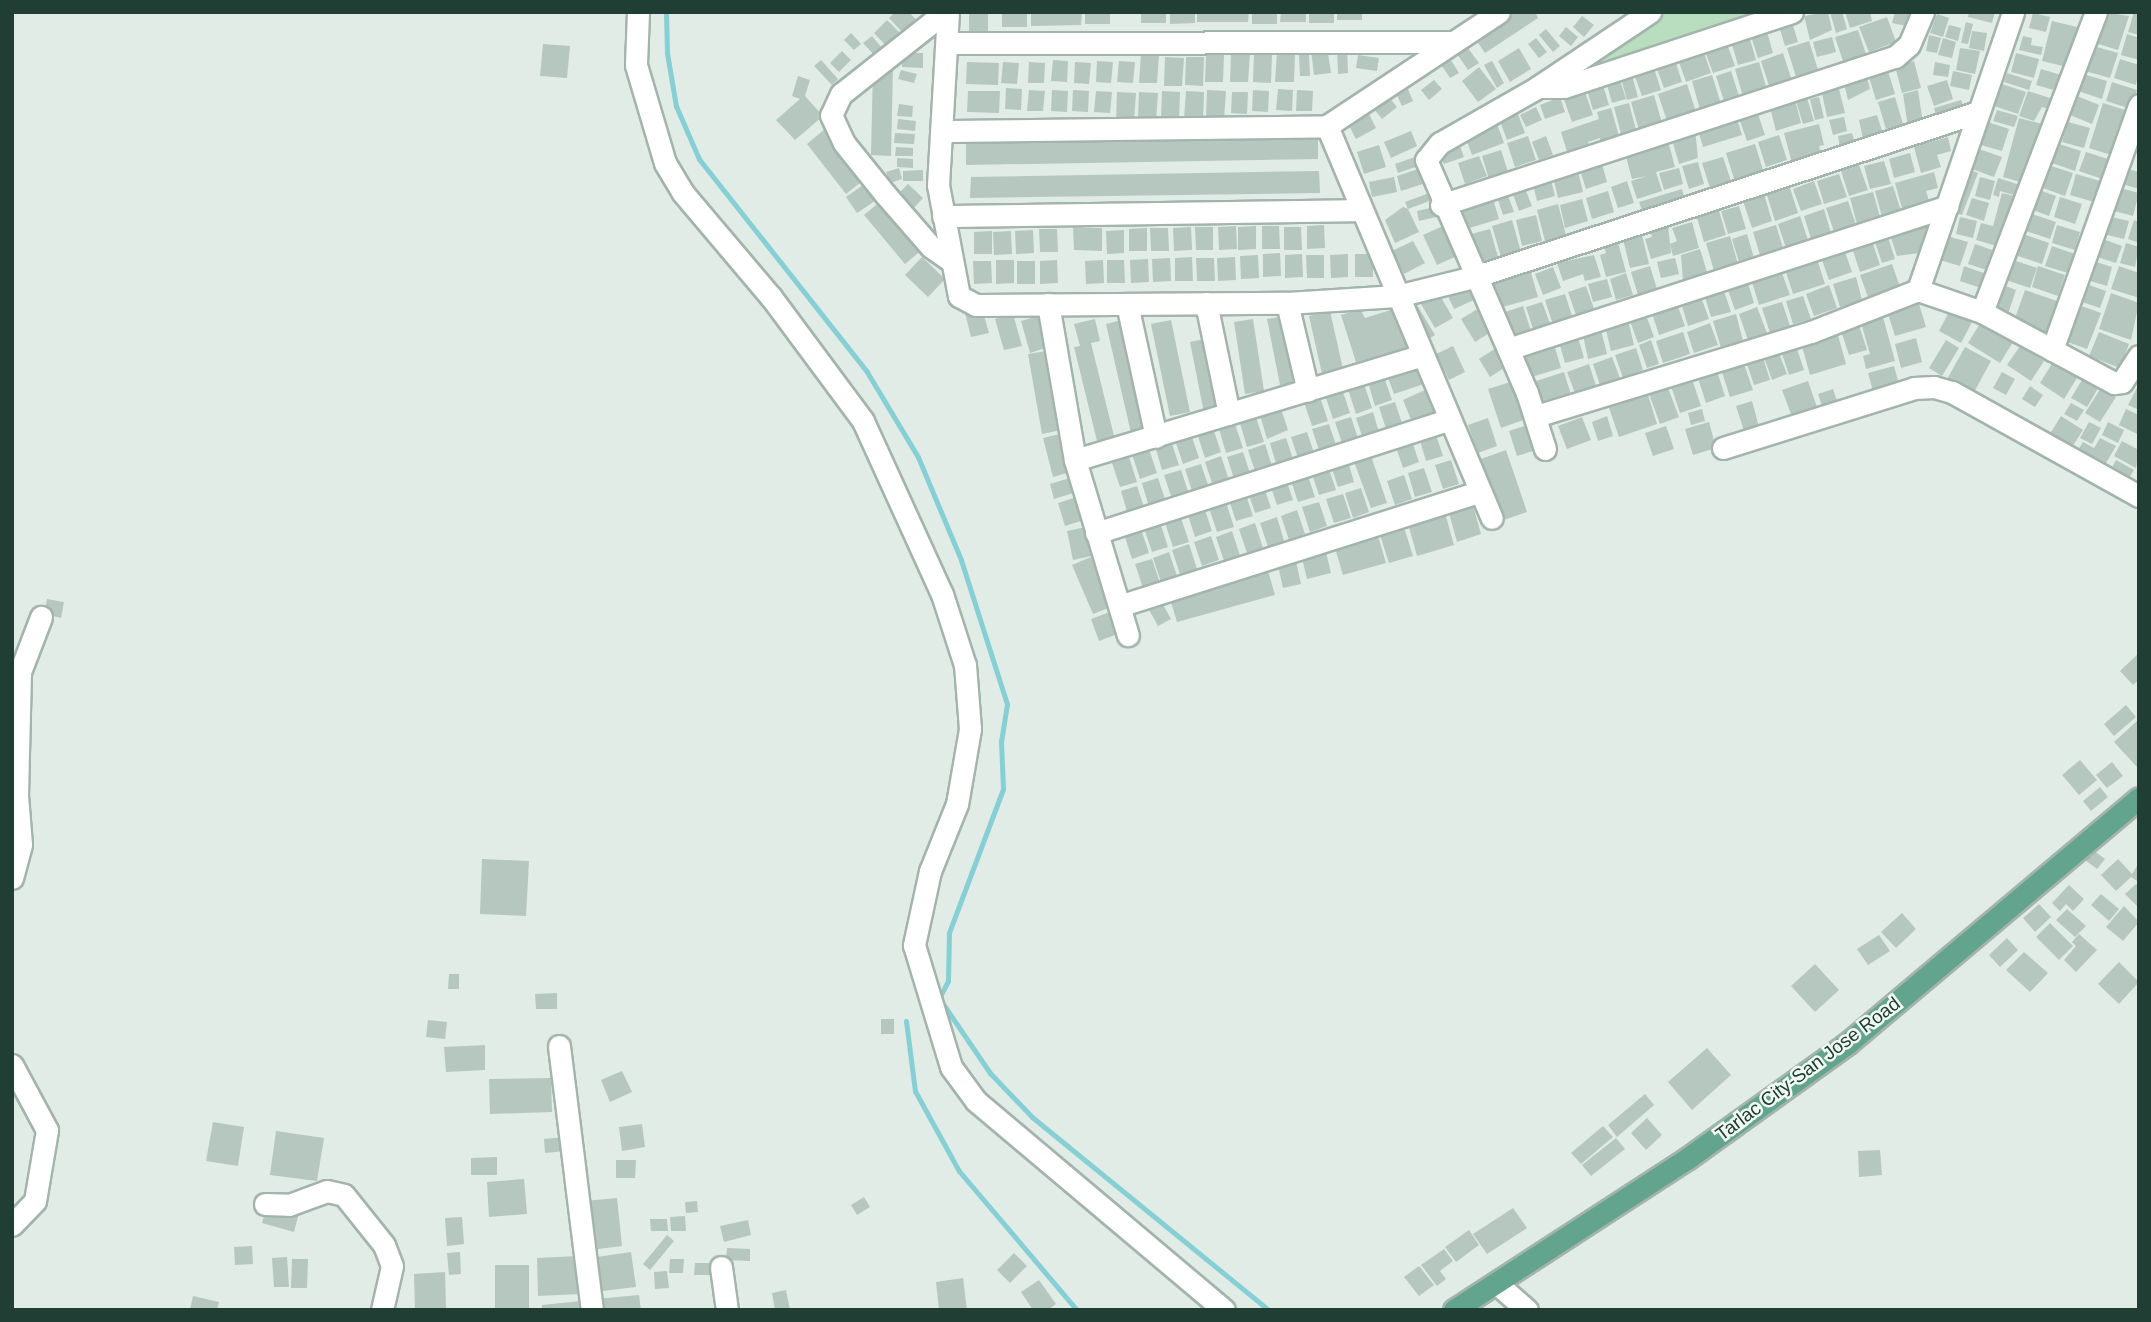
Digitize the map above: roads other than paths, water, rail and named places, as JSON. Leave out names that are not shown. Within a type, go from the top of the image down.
[{"type":"main road","name":"Tarlac City-San Jose Road","points":[[1454,1310],[1688,1157],[1848,1043],[2139,798]]},
{"type":"street","points":[[638,12],[636,65],[665,163],[682,193],[771,297],[863,421],[942,594],[965,665],[970,729],[957,804],[930,871],[914,945],[958,1083],[1224,1310]]},
{"type":"street","points":[[947,12],[938,185],[958,296],[965,303],[1287,303],[1397,296],[1474,277],[1978,112]]},
{"type":"street","points":[[947,12],[841,94],[831,115],[844,143],[885,194],[931,247],[951,261]]},
{"type":"street","points":[[941,131],[1327,125],[1499,12]]},
{"type":"street","points":[[1545,449],[1536,416],[1508,348],[1428,173],[1427,156],[1451,137],[1538,87],[1650,12]]},
{"type":"street","points":[[1538,87],[1564,87],[1792,12]]},
{"type":"street","points":[[1441,205],[1895,57],[1909,45],[1923,12]]},
{"type":"street","points":[[1918,290],[2013,12]]},
{"type":"street","points":[[1982,312],[2096,12]]},
{"type":"street","points":[[947,43],[1451,42]]},
{"type":"street","points":[[2052,350],[2139,105]]},
{"type":"street","points":[[1327,125],[1359,211],[1423,355],[1478,492],[1492,518]]},
{"type":"street","points":[[1508,348],[1947,206]]},
{"type":"street","points":[[943,216],[1359,211]]},
{"type":"street","points":[[1536,416],[1811,331],[1918,290],[1982,312],[2118,384],[2139,356]]},
{"type":"street","points":[[1127,303],[1156,437]]},
{"type":"street","points":[[1206,303],[1229,414]]},
{"type":"street","points":[[1287,303],[1308,391]]},
{"type":"street","points":[[1048,304],[1075,460],[1096,533],[1122,605],[1128,635]]},
{"type":"street","points":[[1075,460],[1423,355]]},
{"type":"street","points":[[1723,448],[1913,388],[1934,387],[1952,392],[2139,496]]},
{"type":"street","points":[[1096,533],[1449,420]]},
{"type":"street","points":[[1122,605],[1478,492]]},
{"type":"street","points":[[12,878],[21,844],[17,795],[20,672],[41,617]]},
{"type":"street","points":[[559,1046],[592,1310]]},
{"type":"street","points":[[12,1065],[47,1130],[35,1201],[12,1225]]},
{"type":"street","points":[[265,1204],[289,1205],[327,1191],[344,1195],[384,1245],[392,1266],[382,1310]]},
{"type":"street","points":[[721,1267],[727,1310]]},
{"type":"street","points":[[1496,1283],[1527,1310]]},
{"type":"waterway","points":[[666,12],[667,53],[676,106],[699,159],[867,372],[918,457],[961,560],[1007,704],[1001,741],[1003,789],[949,933],[948,981],[939,998],[990,1073],[1032,1117],[1269,1310]]},
{"type":"waterway","points":[[906,1021],[915,1091],[959,1171],[1077,1310]]}]
